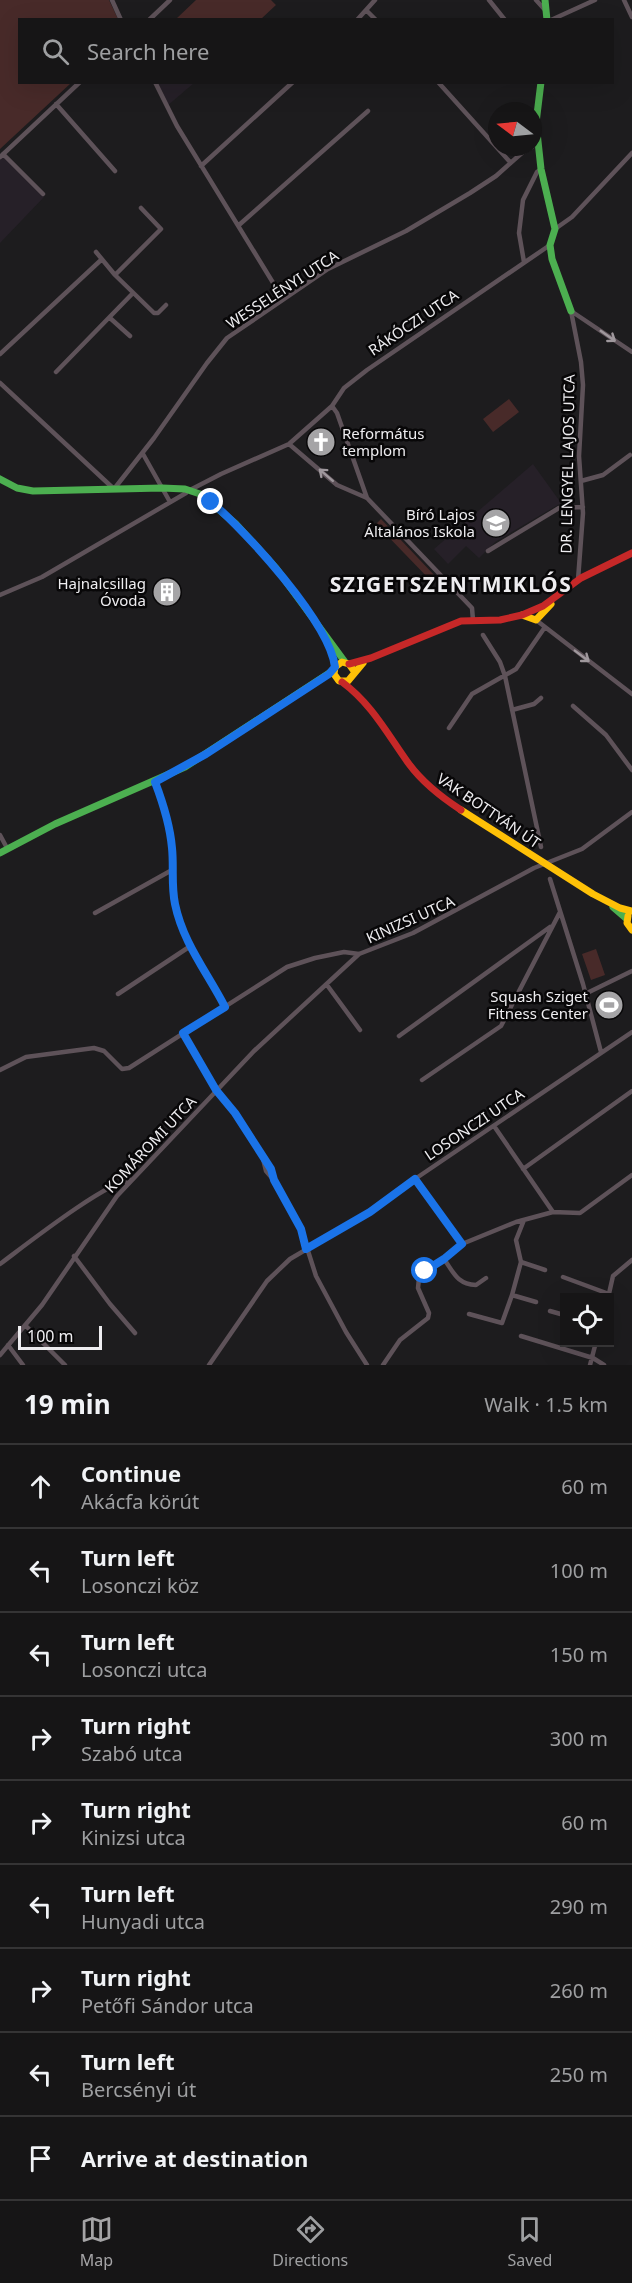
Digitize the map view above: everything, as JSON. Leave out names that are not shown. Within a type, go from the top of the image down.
[{"type":"street","points":[[112,0],[120,18]]},
{"type":"street","points":[[151,18],[170,0]]},
{"type":"street","points":[[359,18],[375,0]]},
{"type":"street","points":[[489,0],[503,18]]},
{"type":"street","points":[[536,0],[546,11]]},
{"type":"street","points":[[545,0],[548,18]]},
{"type":"street","points":[[554,18],[595,0]]},
{"type":"street","points":[[624,0],[632,17]]},
{"type":"street","points":[[366,10],[374,18]]},
{"type":"street","points":[[43,194],[2,155],[78,84]]},
{"type":"street","points":[[156,84],[201,166],[283,299]]},
{"type":"street","points":[[201,166],[291,84]]},
{"type":"street","points":[[440,84],[510,162]]},
{"type":"street","points":[[539,102],[541,84]]},
{"type":"street","points":[[56,104],[115,171]]},
{"type":"street","points":[[239,225],[368,111]]},
{"type":"street","points":[[555,229],[572,218],[632,153]]},
{"type":"street","name":"WESSELÉNYI UTCA","points":[[114,489],[143,454],[227,338],[328,269],[406,231],[470,193],[496,176],[519,156]]},
{"type":"street","points":[[537,156],[555,229],[550,245]]},
{"type":"street","points":[[524,262],[519,233],[523,200],[537,172],[541,169]]},
{"type":"street","points":[[115,275],[161,229],[141,208]]},
{"type":"street","name":"RÁKÓCZI UTCA","points":[[0,595],[42,578],[221,474],[289,444],[332,406],[344,388],[367,370],[550,245]]},
{"type":"street","name":"DR. LENGYEL LAJOS UTCA","points":[[550,245],[560,285],[571,311],[583,385],[579,456],[582,507],[578,580]]},
{"type":"street","points":[[96,252],[115,275],[156,314],[166,305]]},
{"type":"street","points":[[0,354],[101,260]]},
{"type":"street","points":[[56,372],[134,293]]},
{"type":"street","points":[[571,311],[632,352]]},
{"type":"street","points":[[110,318],[130,336]]},
{"type":"street","points":[[574,329],[583,320]]},
{"type":"street","points":[[0,383],[114,489]]},
{"type":"street","points":[[332,406],[337,413],[367,498]]},
{"type":"street","points":[[289,444],[337,485],[367,498],[472,608],[473,620]]},
{"type":"street","points":[[143,454],[170,502]]},
{"type":"street","points":[[581,481],[603,476],[630,455]]},
{"type":"street","points":[[0,479],[17,488],[33,491],[162,488],[200,494],[250,538],[280,574],[321,632],[333,657],[334,669],[340,681]]},
{"type":"street","points":[[489,552],[559,507],[582,507]]},
{"type":"street","points":[[536,620],[578,580],[632,553]]},
{"type":"street","points":[[0,853],[55,824],[155,782],[192,762],[314,684],[339,663],[350,668],[455,622],[500,620],[522,615],[558,597]]},
{"type":"street","points":[[522,615],[536,620],[632,694]]},
{"type":"street","points":[[449,728],[472,694],[516,669],[545,627]]},
{"type":"street","name":"VAK BOTTYÁN ÚT","points":[[321,632],[350,668],[355,682],[413,769],[433,790],[607,902],[627,919]]},
{"type":"street","points":[[483,635],[500,662],[505,676],[541,847]]},
{"type":"street","points":[[314,684],[350,679],[350,668]]},
{"type":"street","name":"VAK BOTTYÁN ÚT","points":[[340,681],[356,690],[379,718]]},
{"type":"street","points":[[512,710],[534,704],[541,698]]},
{"type":"street","points":[[573,706],[606,735],[632,770]]},
{"type":"street","points":[[155,782],[165,807],[173,849],[175,902],[189,947],[225,1007]]},
{"type":"street","name":"KINIZSI UTCA","points":[[0,1070],[27,1057],[94,1048],[104,1051],[119,1068],[125,1069],[287,967],[344,952],[359,954],[413,933],[445,918],[534,868],[582,849],[632,812]]},
{"type":"street","points":[[0,835],[7,848]]},
{"type":"street","points":[[95,913],[172,870]]},
{"type":"street","points":[[550,879],[601,1052]]},
{"type":"street","name":"VAK BOTTYÁN ÚT","points":[[607,902],[632,911]]},
{"type":"street","points":[[632,911],[627,919],[628,927],[632,930]]},
{"type":"street","points":[[422,1080],[501,1026],[560,912]]},
{"type":"street","points":[[399,1036],[552,926]]},
{"type":"street","points":[[118,994],[189,947]]},
{"type":"street","name":"KOMÁROMI UTCA","points":[[0,1353],[42,1305],[74,1256],[130,1180],[254,1051],[359,954]]},
{"type":"street","points":[[585,994],[632,971]]},
{"type":"street","points":[[327,985],[360,1030]]},
{"type":"street","name":"LOSONCZI UTCA","points":[[209,1365],[267,1281],[290,1259],[370,1212],[632,1032]]},
{"type":"street","points":[[183,1033],[216,1090],[235,1113],[271,1169],[274,1180],[301,1229],[316,1276],[367,1365]]},
{"type":"street","points":[[523,1169],[632,1090]]},
{"type":"street","points":[[494,1126],[554,1212]]},
{"type":"street","points":[[383,1365],[400,1340],[428,1318],[429,1313],[418,1288],[419,1278],[425,1271],[462,1244],[524,1220],[554,1212],[580,1213],[632,1175]]},
{"type":"street","points":[[415,1179],[462,1244]]},
{"type":"street","points":[[0,1264],[89,1200],[123,1180],[130,1180]]},
{"type":"street","points":[[469,1314],[501,1323],[521,1262],[516,1240],[524,1220]]},
{"type":"street","points":[[74,1256],[135,1333]]},
{"type":"street","points":[[444,1259],[453,1274],[465,1284],[476,1285],[486,1278]]},
{"type":"street","points":[[609,1293],[613,1276],[632,1260]]},
{"type":"street","points":[[521,1262],[545,1270]]},
{"type":"street","points":[[563,1277],[601,1293]]},
{"type":"street","points":[[512,1294],[536,1302]]},
{"type":"street","points":[[550,1311],[560,1314]]},
{"type":"street","points":[[25,1325],[65,1365]]},
{"type":"street","points":[[521,1336],[592,1358],[603,1365]]},
{"type":"street","points":[[8,1346],[23,1365]]},
{"type":"street","points":[[590,1365],[595,1347]]},
{"type":"shaded area","points":[[0,0],[109,0],[118,18],[18,18],[18,84],[70,84],[0,149]]},
{"type":"shaded area","points":[[196,0],[271,0],[276,5],[262,18],[177,18]]},
{"type":"shaded area","points":[[155,84],[193,84],[167,106]]},
{"type":"shaded area","points":[[2,155],[44,197],[0,243],[0,157]]},
{"type":"shaded area","points":[[509,399],[519,412],[493,432],[483,419]]},
{"type":"shaded area","name":"Bíró Lajos Általános Iskola","points":[[533,464],[561,503],[495,542],[479,558],[466,546],[448,564],[434,549]]},
{"type":"shaded area","points":[[381,519],[436,577],[431,581],[376,524]]},
{"type":"shaded area","points":[[596,949],[605,975],[591,980],[582,954]]},
{"type":"traffic: fast","points":[[545,0],[547,18]]},
{"type":"traffic: fast","points":[[541,84],[536,123],[541,169],[555,229],[550,245],[552,259],[571,311]]},
{"type":"traffic: fast","points":[[0,479],[17,488],[33,491],[162,488],[185,489],[200,494],[236,524],[276,568],[345,662]]},
{"type":"traffic: fast","points":[[0,853],[55,824],[185,767],[334,670]]},
{"type":"traffic: fast","points":[[613,907],[627,919]]},
{"type":"traffic: slow","points":[[522,615],[536,620],[551,604]]},
{"type":"traffic: slow","points":[[354,671],[349,664],[342,662],[335,667],[334,674],[339,681],[348,681],[363,663]]},
{"type":"traffic: slow","points":[[461,810],[593,894],[620,908],[632,911]]},
{"type":"traffic: slow","points":[[628,916],[627,923],[632,930]]},
{"type":"traffic: jam","points":[[349,664],[371,658],[461,621],[500,620],[522,615],[543,606],[581,578],[632,553]]},
{"type":"traffic: jam","points":[[342,682],[371,710],[420,777],[439,795],[461,810]]},
{"type":"place","name":"Református templom","points":[[321,442]]},
{"type":"place","name":"Bíró Lajos Általános Iskola","points":[[496,523]]},
{"type":"place","name":"Hajnalcsillag Óvoda","points":[[167,592]]},
{"type":"place","name":"Squash Sziget Fitness Center","points":[[609,1005]]},
{"type":"district","name":"SZIGETSZENTMIKLÓS","points":[[451,584]]},
{"type":"route","points":[[211,502],[250,538],[276,568],[321,632],[333,657],[335,667],[329,674],[206,754],[155,782],[165,807],[173,849],[172,870],[178,914],[189,947],[225,1007],[183,1033],[216,1090],[235,1113],[271,1169],[274,1180],[301,1229],[306,1249],[370,1212],[415,1179],[462,1244],[425,1271]]}]
